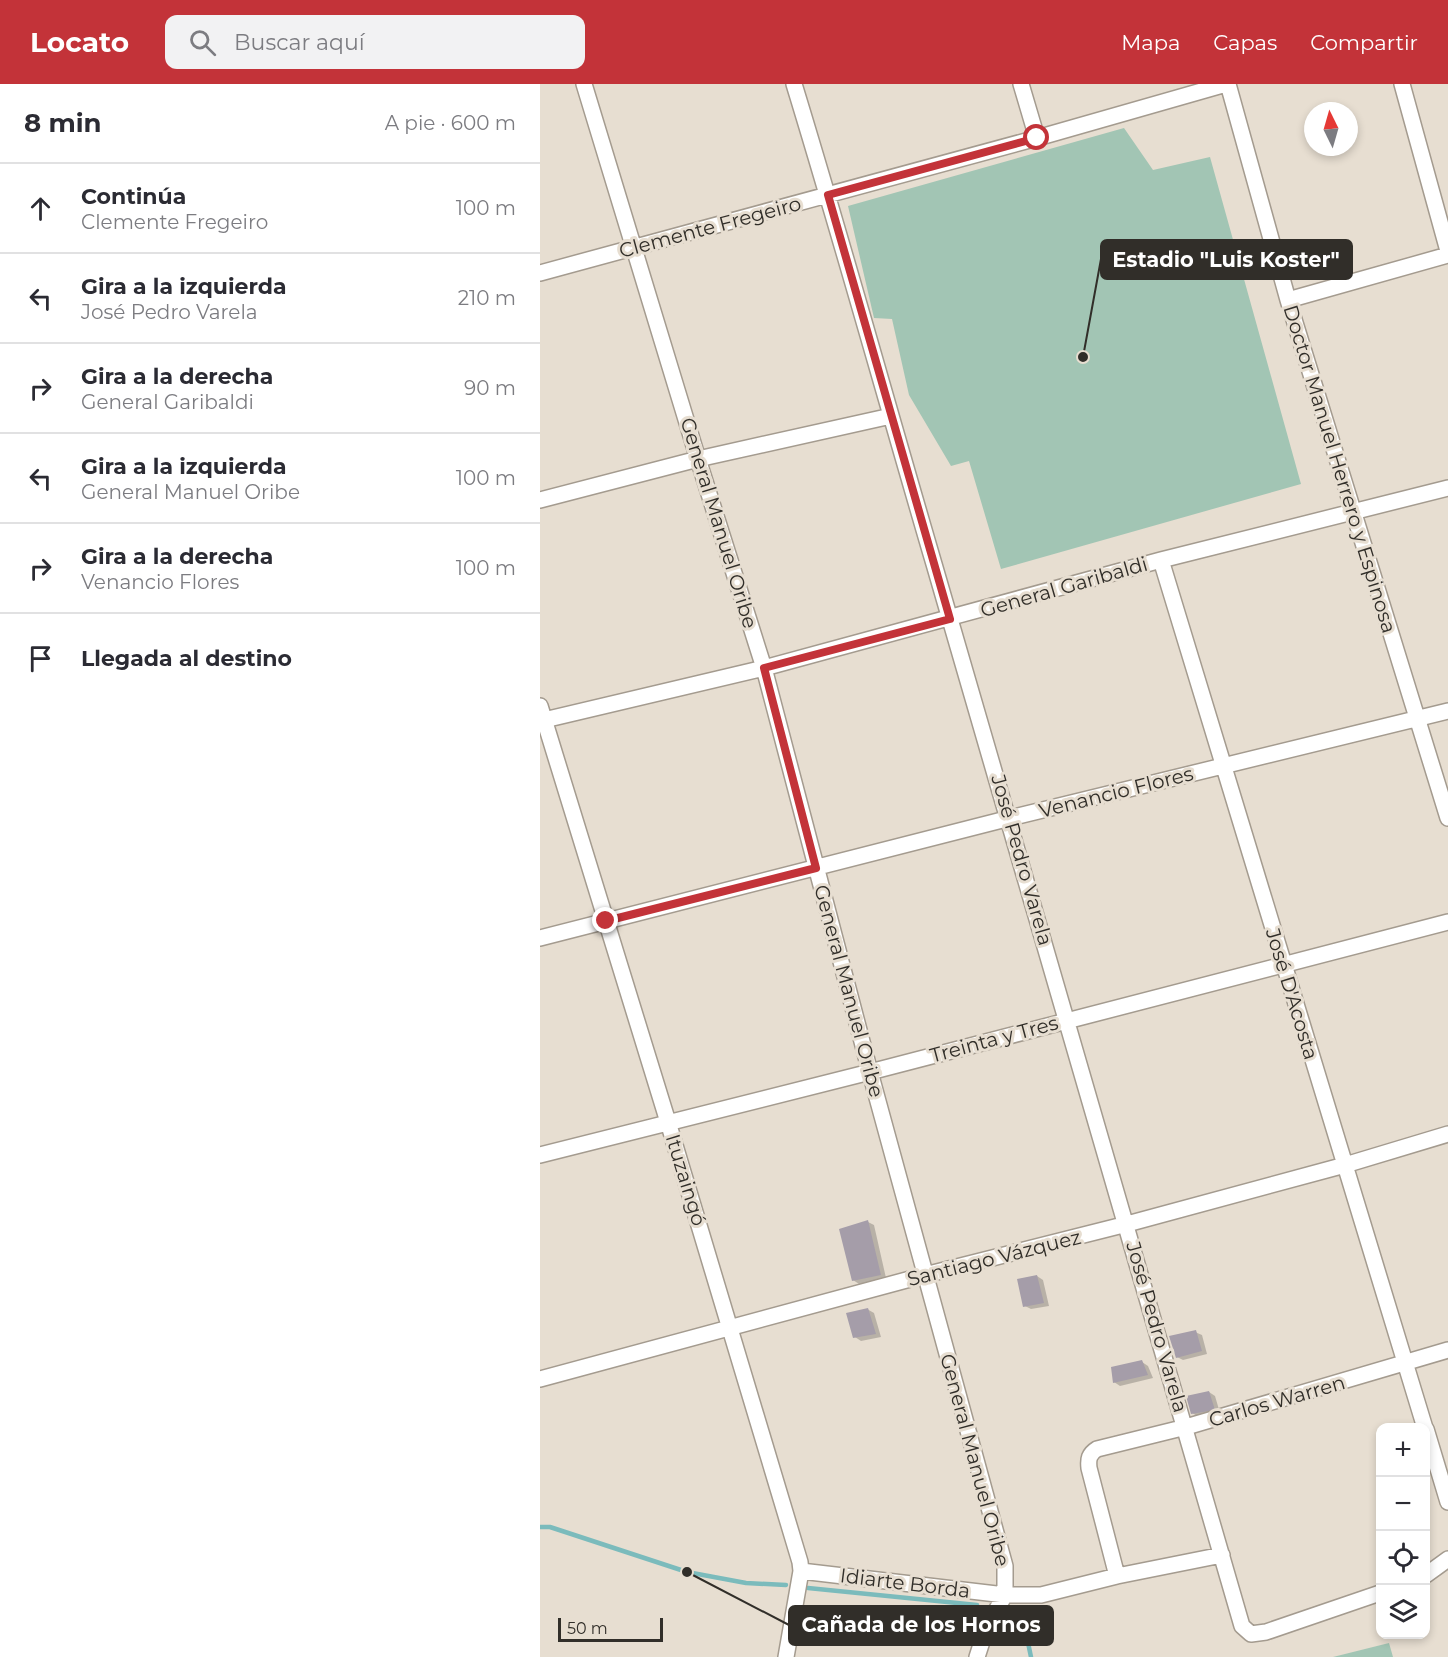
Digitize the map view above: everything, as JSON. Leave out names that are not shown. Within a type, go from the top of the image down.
[{"type":"street","name":"General Manuel Oribe","points":[[584,84],[764,668],[870,1072],[1005,1566],[1005,1595],[987,1626],[977,1657]]},
{"type":"street","points":[[1021,84],[1037,138]]},
{"type":"street","name":"Clemente Fregeiro","points":[[540,273],[1227,84]]},
{"type":"street","name":"Doctor Manuel Herrero y Espinosa","points":[[1227,84],[1288,300],[1448,818]]},
{"type":"street","points":[[1288,300],[1448,253],[1402,84]]},
{"type":"street","name":"José Pedro Varela","points":[[796,85],[950,619],[1069,1019],[1242,1626],[1251,1634],[1266,1632],[1376,1594]]},
{"type":"street","points":[[540,500],[698,459],[891,416]]},
{"type":"street","name":"General Garibaldi","points":[[541,716],[764,668],[1161,560],[1448,488]]},
{"type":"street","name":"José D'Acosta","points":[[1161,560],[1423,1423]]},
{"type":"street","name":"Venancio Flores","points":[[540,938],[1010,818],[1448,711]]},
{"type":"street","name":"Ituzaingó","points":[[541,716],[668,1122],[801,1562],[786,1657]]},
{"type":"street","name":"Treinta y Tres","points":[[540,1155],[1448,922]]},
{"type":"street","name":"Santiago Vázquez","points":[[540,1380],[730,1327],[1345,1165],[1448,1134]]},
{"type":"street","name":"Carlos Warren","points":[[1117,1576],[1089,1468],[1089,1456],[1097,1449],[1186,1427],[1448,1350]]},
{"type":"street","name":"José D'Acosta","points":[[1430,1444],[1448,1502]]},
{"type":"street","name":"Idiarte Borda","points":[[801,1571],[1005,1595],[1041,1595],[1117,1576],[1222,1555]]},
{"type":"street","points":[[1430,1572],[1448,1559]]},
{"type":"green space","points":[[1124,128],[1153,170],[1210,157],[1301,484],[1001,569],[969,461],[951,466],[909,395],[892,319],[874,318],[848,206]]},
{"type":"green space","points":[[1389,1643],[1393,1657],[1333,1657]]},
{"type":"building","points":[[868,1220],[881,1275],[852,1281],[839,1229]]},
{"type":"building","points":[[1037,1275],[1044,1303],[1023,1307],[1017,1279]]},
{"type":"building","points":[[868,1308],[876,1334],[853,1338],[846,1313]]},
{"type":"building","points":[[1196,1330],[1202,1351],[1176,1358],[1169,1336]]},
{"type":"building","points":[[1142,1360],[1148,1375],[1113,1383],[1111,1367]]},
{"type":"building","points":[[1209,1391],[1215,1410],[1191,1414],[1186,1396]]},
{"type":"waterway","points":[[540,1527],[550,1527],[687,1572],[746,1583],[786,1585]]},
{"type":"waterway","points":[[808,1588],[977,1605]]},
{"type":"waterway","points":[[1021,1609],[1026,1609],[1027,1616]]},
{"type":"waterway","points":[[1026,1633],[1031,1657]]},
{"type":"place","name":"Estadio \"Luis Koster\"","points":[[1083,357]]},
{"type":"place","name":"Cañada de los Hornos","points":[[687,1572]]},
{"type":"route","points":[[606,921],[816,868],[764,668],[950,619],[828,195],[1037,138]]}]
